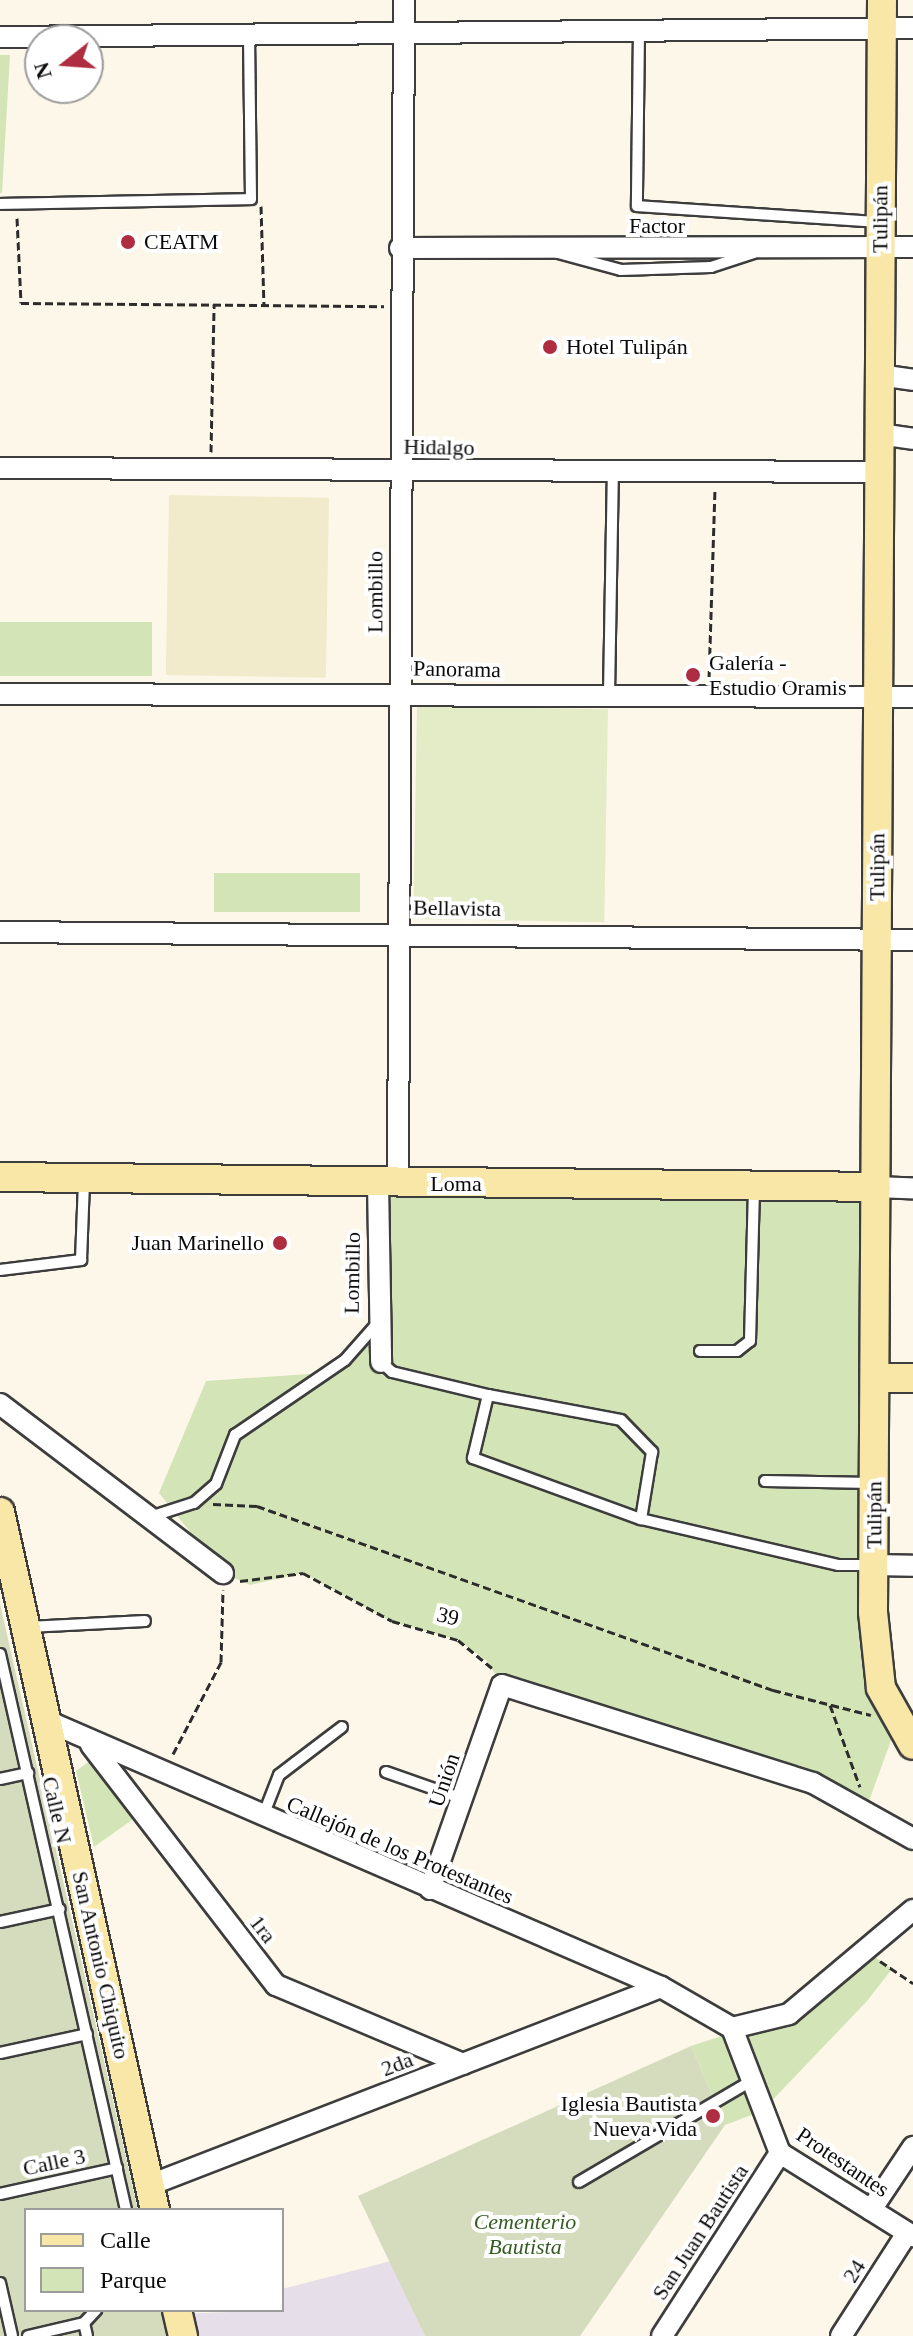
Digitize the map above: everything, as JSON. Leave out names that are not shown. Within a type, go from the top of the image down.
[{"type":"street","name":"Lombillo","points":[[381,1362],[375,1326],[388,1184],[398,931],[400,248],[404,0]]},
{"type":"street","points":[[0,37],[639,31],[882,14],[913,28]]},
{"type":"street","name":"Tulipán","points":[[882,14],[874,1565],[881,1688],[904,1732]]},
{"type":"street","name":"Factor","points":[[400,248],[764,250],[880,234],[913,247]]},
{"type":"street","points":[[879,375],[913,380]]},
{"type":"street","points":[[879,434],[913,439]]},
{"type":"street","name":"Hidalgo","points":[[0,468],[878,472]]},
{"type":"street","name":"Panorama","points":[[0,694],[913,697]]},
{"type":"street","name":"Bellavista","points":[[0,932],[398,931],[913,940]]},
{"type":"street","name":"Loma","points":[[0,1177],[84,1182],[913,1188]]},
{"type":"street","points":[[875,1378],[913,1378]]},
{"type":"street","points":[[0,1404],[156,1515],[223,1573]]},
{"type":"street","name":"San Antonio Chiquito","points":[[0,1512],[152,2198]]},
{"type":"street","points":[[874,1565],[913,1566]]},
{"type":"street","points":[[502,1685],[813,1783],[913,1839]]},
{"type":"street","name":"Unión","points":[[430,1889],[502,1685]]},
{"type":"street","name":"Callejón de los Protestantes","points":[[47,1721],[163,1776],[661,1987],[732,2028]]},
{"type":"street","name":"1ra","points":[[88,1742],[276,1985],[463,2064]]},
{"type":"street","points":[[732,2028],[789,2014],[913,1910]]},
{"type":"street","name":"2da","points":[[152,2198],[463,2064],[661,1987]]},
{"type":"street","name":"Protestantes","points":[[732,2028],[780,2153],[910,2234]]},
{"type":"street","points":[[871,2210],[913,2147]]},
{"type":"street","name":"San Juan Bautista","points":[[662,2336],[780,2153]]},
{"type":"street","name":"24","points":[[841,2336],[910,2234]]},
{"type":"street","points":[[177,2312],[183,2336]]},
{"type":"lane","points":[[639,31],[637,206],[880,234]]},
{"type":"lane","points":[[0,204],[251,199],[249,35]]},
{"type":"lane","points":[[609,695],[613,472]]},
{"type":"lane","points":[[0,1270],[81,1260],[84,1182]]},
{"type":"lane","points":[[700,1351],[737,1351],[750,1341],[754,1186]]},
{"type":"lane","points":[[156,1515],[194,1503],[216,1484],[235,1435],[345,1360],[375,1326]]},
{"type":"lane","points":[[381,1362],[392,1372],[488,1395],[621,1420],[652,1452],[641,1519]]},
{"type":"lane","points":[[488,1395],[473,1458],[641,1519],[838,1565],[874,1565]]},
{"type":"lane","points":[[765,1481],[874,1483]]},
{"type":"lane","points":[[26,1627],[145,1621]]},
{"type":"lane","name":"Calle N","points":[[0,1654],[126,2208]]},
{"type":"lane","points":[[263,1818],[279,1775],[342,1727]]},
{"type":"lane","points":[[386,1772],[463,1799]]},
{"type":"lane","points":[[0,1779],[28,1773]]},
{"type":"lane","points":[[0,1922],[60,1909]]},
{"type":"lane","points":[[0,2053],[87,2034]]},
{"type":"lane","points":[[579,2182],[753,2080]]},
{"type":"lane","name":"Calle 3","points":[[0,2194],[117,2168]]},
{"type":"lane","points":[[0,2283],[12,2336]]},
{"type":"lane","points":[[28,2336],[84,2323],[94,2312]]},
{"type":"lane","points":[[84,2323],[87,2336]]},
{"type":"path","points":[[251,199],[265,209],[264,305]]},
{"type":"path","points":[[16,204],[21,303],[400,306]]},
{"type":"path","points":[[210,468],[214,304]]},
{"type":"path","points":[[708,695],[716,472]]},
{"type":"path","points":[[194,1503],[257,1506],[904,1732]]},
{"type":"path","points":[[163,1776],[221,1662],[223,1573]]},
{"type":"path","name":"39","points":[[223,1573],[250,1585],[303,1573],[423,1635],[458,1640],[487,1661],[502,1685]]},
{"type":"path","points":[[830,1705],[853,1754],[865,1812]]},
{"type":"path","points":[[865,1950],[913,1983]]},
{"type":"shaded area","points":[[169,495],[329,498],[326,678],[166,675]]},
{"type":"shaded area","points":[[391,2261],[425,2336],[183,2336],[178,2314],[284,2312],[284,2288]]},
{"type":"green space","points":[[0,55],[10,55],[2,193],[0,193]]},
{"type":"green space","points":[[0,622],[152,622],[152,676],[0,676]]},
{"type":"green space","points":[[417,706],[608,709],[604,922],[413,919]]},
{"type":"green space","points":[[214,873],[360,873],[360,912],[214,912]]},
{"type":"green space","points":[[378,1183],[876,1187],[873,1612],[898,1721],[865,1812],[813,1783],[502,1685],[487,1661],[458,1640],[392,1622],[303,1573],[250,1585],[223,1573],[159,1493],[206,1381],[323,1373],[375,1326]]},
{"type":"green space","points":[[0,1604],[138,2208],[24,2208],[24,2312],[161,2312],[167,2336],[0,2336]]},
{"type":"green space","points":[[91,1760],[136,1817],[94,1847],[76,1771]]},
{"type":"green space","points":[[865,1950],[892,1969],[867,2001],[762,2111],[725,2125],[691,2046],[789,2014]]},
{"type":"green space","name":"Cementerio Bautista","points":[[691,2046],[725,2125],[580,2336],[425,2336],[358,2196]]},
{"type":"place","name":"CEATM","points":[[128,242]]},
{"type":"place","name":"Hotel Tulipán","points":[[550,347]]},
{"type":"place","name":"Galería - Estudio Oramis","points":[[693,675]]},
{"type":"place","name":"Juan Marinello","points":[[280,1243]]},
{"type":"place","name":"Iglesia Bautista Nueva Vida","points":[[713,2116]]}]
